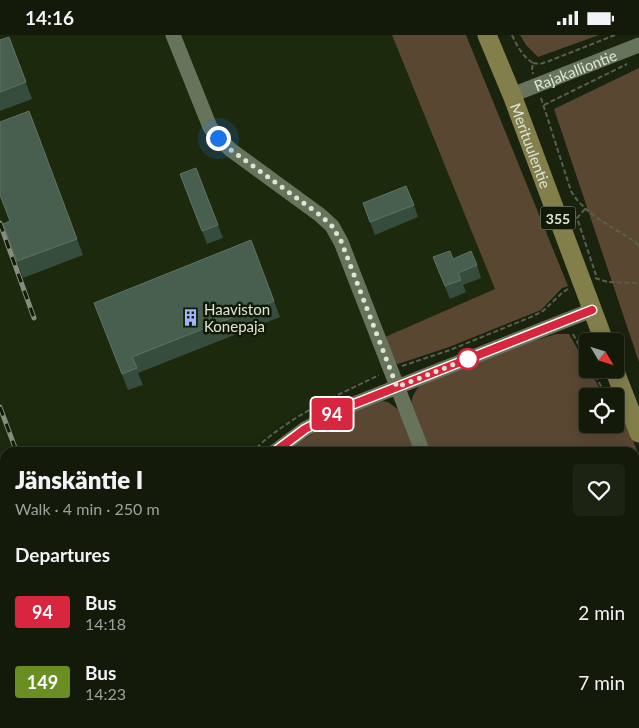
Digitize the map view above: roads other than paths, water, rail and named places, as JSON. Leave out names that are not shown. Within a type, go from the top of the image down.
[{"type":"main road","name":"Merituulentie","points":[[487,35],[512,95],[601,333]]},
{"type":"main road","points":[[618,378],[639,433]]},
{"type":"street","points":[[173,35],[203,112],[218,138],[231,150],[320,215],[332,226],[341,241],[421,447]]},
{"type":"street","name":"Rajakalliontie","points":[[512,95],[639,45]]},
{"type":"street","points":[[280,447],[324,418],[349,406],[592,310]]},
{"type":"railway","points":[[0,223],[34,318]]},
{"type":"railway","points":[[0,407],[15,447]]},
{"type":"place","name":"Haaviston Konepaja","points":[[190,318]]}]
